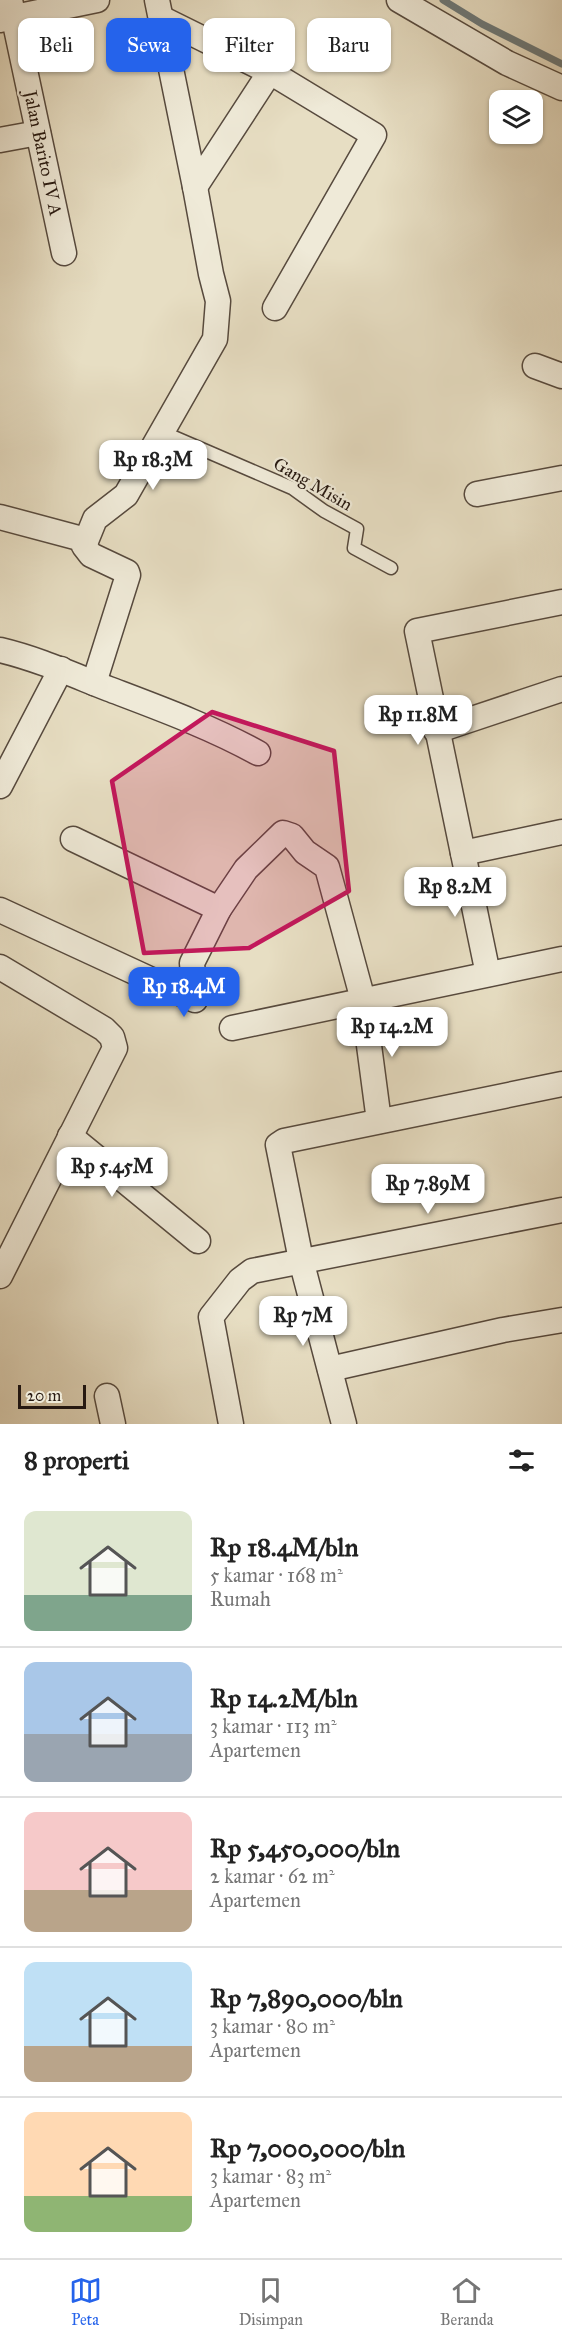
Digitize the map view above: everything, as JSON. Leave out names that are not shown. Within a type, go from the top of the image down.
[{"type":"street","points":[[8,12],[97,0]]},
{"type":"street","points":[[399,0],[507,63],[562,88]]},
{"type":"street","points":[[159,9],[203,34]]},
{"type":"street","points":[[94,683],[128,575],[127,572],[90,555],[84,546],[86,540],[95,519],[126,495],[215,339],[218,301],[159,9]]},
{"type":"street","name":"Jalan Barito IV A","points":[[8,12],[38,133],[64,253]]},
{"type":"street","points":[[195,187],[270,72],[374,135],[274,308]]},
{"type":"street","points":[[0,140],[38,133]]},
{"type":"street","points":[[536,366],[562,376]]},
{"type":"street","points":[[477,494],[562,478]]},
{"type":"street","points":[[0,517],[86,540]]},
{"type":"street","points":[[488,974],[417,631],[562,602]]},
{"type":"street","points":[[0,650],[27,656],[61,669],[168,712],[258,753]]},
{"type":"street","points":[[0,786],[61,669]]},
{"type":"street","points":[[436,731],[562,689]]},
{"type":"street","points":[[462,853],[562,832]]},
{"type":"street","points":[[0,910],[195,1000],[192,963],[219,909],[246,869],[283,833],[292,836],[305,852],[327,867],[363,1000],[379,1121]]},
{"type":"street","points":[[73,838],[219,909]]},
{"type":"street","points":[[232,1028],[562,959]]},
{"type":"street","points":[[0,967],[104,1029],[114,1042],[115,1048],[0,1276]]},
{"type":"street","points":[[344,1424],[301,1260],[278,1145],[284,1141],[562,1084]]},
{"type":"street","points":[[70,1136],[198,1241]]},
{"type":"street","points":[[231,1424],[211,1317],[240,1280],[252,1272],[301,1260],[562,1210]]},
{"type":"street","points":[[330,1369],[502,1330],[562,1320]]},
{"type":"street","points":[[107,1396],[113,1424]]},
{"type":"lane","name":"Gang Misin","points":[[162,432],[292,488],[324,511],[357,529],[354,548],[391,568]]},
{"type":"highlighted area","points":[[212,712],[334,751],[349,891],[249,948],[144,953],[112,781]]},
{"type":"waterway","points":[[443,0],[482,24],[562,64]]}]
